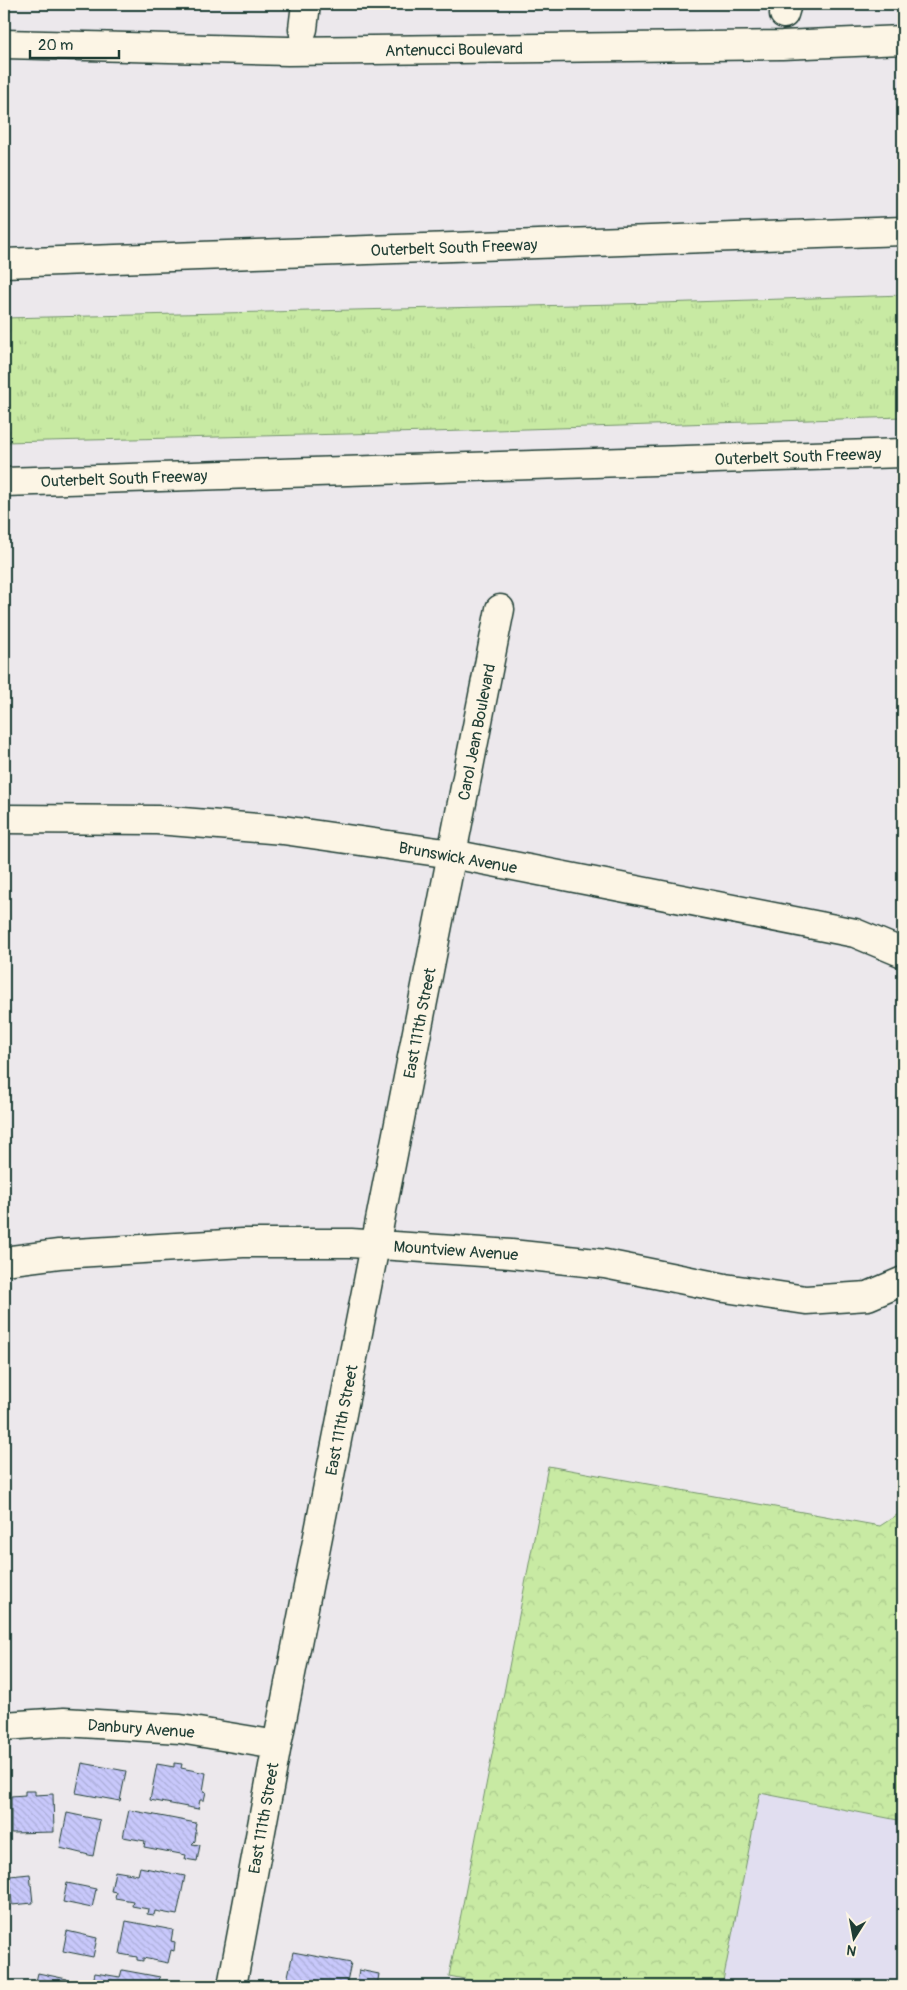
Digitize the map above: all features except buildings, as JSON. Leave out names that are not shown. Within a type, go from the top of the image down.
[{"type":"main road","name":"Antenucci Boulevard","points":[[4,44],[288,52],[782,45],[903,40]]},
{"type":"main road","name":"Outerbelt South Freeway","points":[[4,263],[903,231]]},
{"type":"main road","name":"Outerbelt South Freeway","points":[[4,482],[903,453]]},
{"type":"main road","name":"Carol Jean Boulevard","points":[[452,854],[500,609]]},
{"type":"main road","name":"Brunswick Avenue","points":[[4,819],[157,820],[283,830],[452,854],[854,933],[903,953]]},
{"type":"main road","name":"East 111th Street","points":[[232,1986],[277,1745],[452,854]]},
{"type":"main road","name":"Mountview Avenue","points":[[4,1261],[59,1254],[244,1242],[351,1243],[511,1254],[605,1264],[725,1288],[806,1300],[868,1296],[903,1281]]},
{"type":"main road","name":"Danbury Avenue","points":[[4,1726],[64,1722],[180,1728],[277,1745]]},
{"type":"shaded area","points":[[759,1793],[903,1821],[903,1986],[722,1986]]},
{"type":"green space","points":[[903,295],[903,417],[432,432],[4,442],[4,318],[661,303]]},
{"type":"green space","points":[[548,1466],[880,1526],[903,1511],[903,1821],[760,1793],[722,1986],[500,1986],[449,1976]]}]
